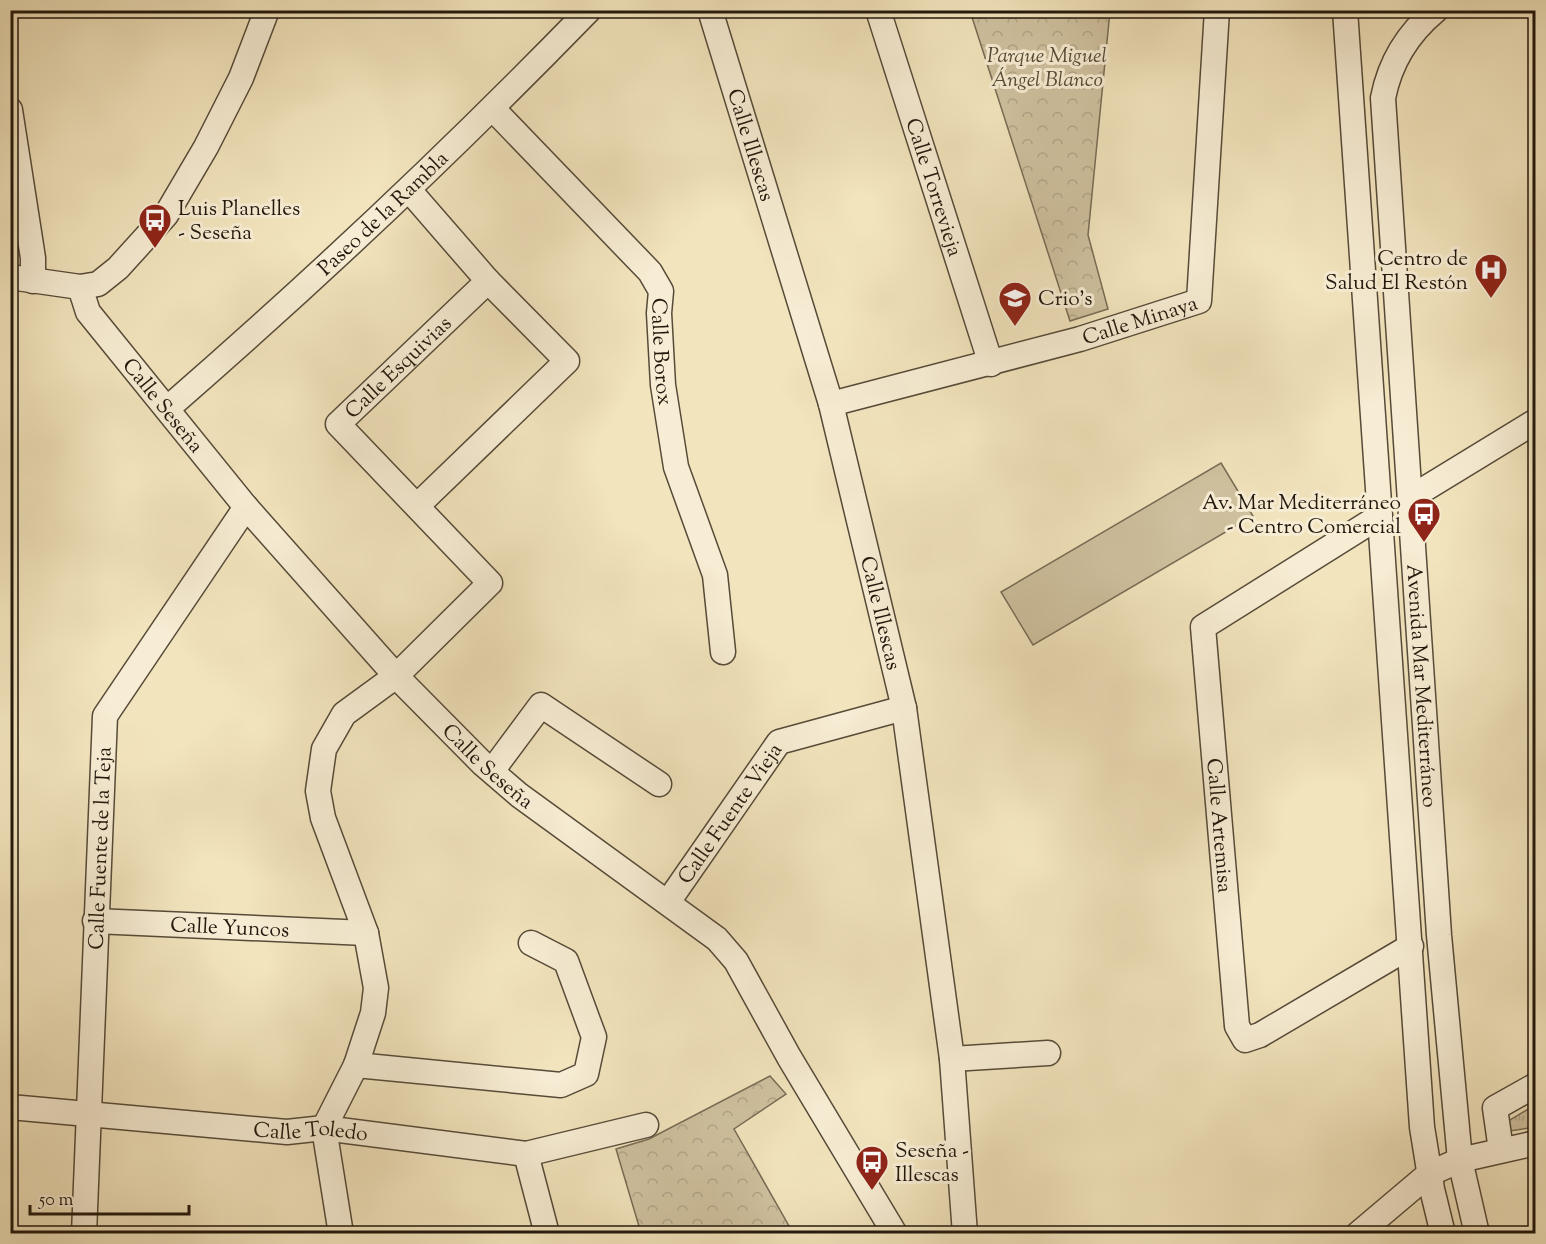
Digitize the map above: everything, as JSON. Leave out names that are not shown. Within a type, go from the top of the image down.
[{"type":"street","points":[[10,110],[33,258],[22,279],[80,287],[98,284],[118,268],[166,215],[206,147],[241,78],[267,10]]},
{"type":"street","name":"Paseo de la Rambla","points":[[168,408],[297,296],[493,109],[589,10]]},
{"type":"street","name":"Calle Illescas","points":[[710,10],[831,404],[904,708],[952,1059],[965,1233]]},
{"type":"street","name":"Calle Torrevieja","points":[[878,10],[992,364]]},
{"type":"street","name":"Calle Minaya","points":[[831,404],[992,364],[1199,301],[1217,10]]},
{"type":"street","name":"Avenida Mar Mediterráneo","points":[[1345,10],[1422,1127],[1429,1174],[1443,1233]]},
{"type":"street","name":"Avenida Mar Mediterráneo","points":[[1436,10],[1418,25],[1395,58],[1383,98],[1438,923],[1460,1160],[1477,1233]]},
{"type":"street","name":"Calle Borox","points":[[493,109],[650,272],[661,291],[659,313],[663,385],[676,467],[715,575],[723,652]]},
{"type":"street","points":[[409,190],[488,281],[567,361],[417,506]]},
{"type":"street","name":"Calle Esquivias","points":[[396,676],[490,584],[338,424],[488,281]]},
{"type":"street","name":"Calle Seseña","points":[[80,287],[88,312],[246,507],[396,676],[519,795],[717,939],[736,961],[789,1057],[895,1233]]},
{"type":"street","points":[[1410,498],[1536,421]]},
{"type":"street","name":"Calle Fuente de la Teja","points":[[84,1233],[105,716],[246,507]]},
{"type":"street","name":"Calle Artemisa","points":[[1380,516],[1203,627],[1237,1026],[1245,1040],[1260,1035],[1411,946]]},
{"type":"street","points":[[341,1233],[324,1128],[356,1065],[374,1012],[376,988],[366,933],[352,889],[323,818],[319,773],[324,749],[344,714],[396,676]]},
{"type":"street","points":[[492,771],[541,705],[659,784]]},
{"type":"street","name":"Calle Fuente Vieja","points":[[668,902],[779,742],[904,708]]},
{"type":"street","name":"Calle Yuncos","points":[[95,921],[366,933]]},
{"type":"street","points":[[356,1065],[561,1085],[586,1074],[594,1037],[566,961],[531,942]]},
{"type":"street","points":[[952,1059],[1048,1053]]},
{"type":"street","points":[[1501,1150],[1495,1108],[1536,1085]]},
{"type":"street","name":"Calle Toledo","points":[[10,1107],[287,1132],[324,1128],[526,1154]]},
{"type":"street","points":[[547,1233],[526,1154],[646,1125]]},
{"type":"street","points":[[1358,1233],[1429,1174],[1460,1160],[1536,1143]]},
{"type":"green space","name":"Parque Miguel Ángel Blanco","points":[[970,11],[1110,11],[1088,235],[1108,309],[1070,321]]},
{"type":"green space","points":[[1221,463],[1253,516],[1033,645],[1001,592]]},
{"type":"green space","points":[[770,1076],[786,1094],[734,1129],[793,1233],[641,1233],[616,1149],[649,1139]]},
{"type":"green space","points":[[1535,1105],[1535,1127],[1510,1131],[1508,1121]]},
{"type":"place","name":"Luis Planelles - Seseña","points":[[155,249]]},
{"type":"place","name":"Centro de Salud El Restón","points":[[1491,299]]},
{"type":"place","name":"Crio's","points":[[1015,327]]},
{"type":"place","name":"Av. Mar Mediterráneo - Centro Comercial","points":[[1424,543]]},
{"type":"place","name":"Seseña - Illescas","points":[[872,1191]]}]
